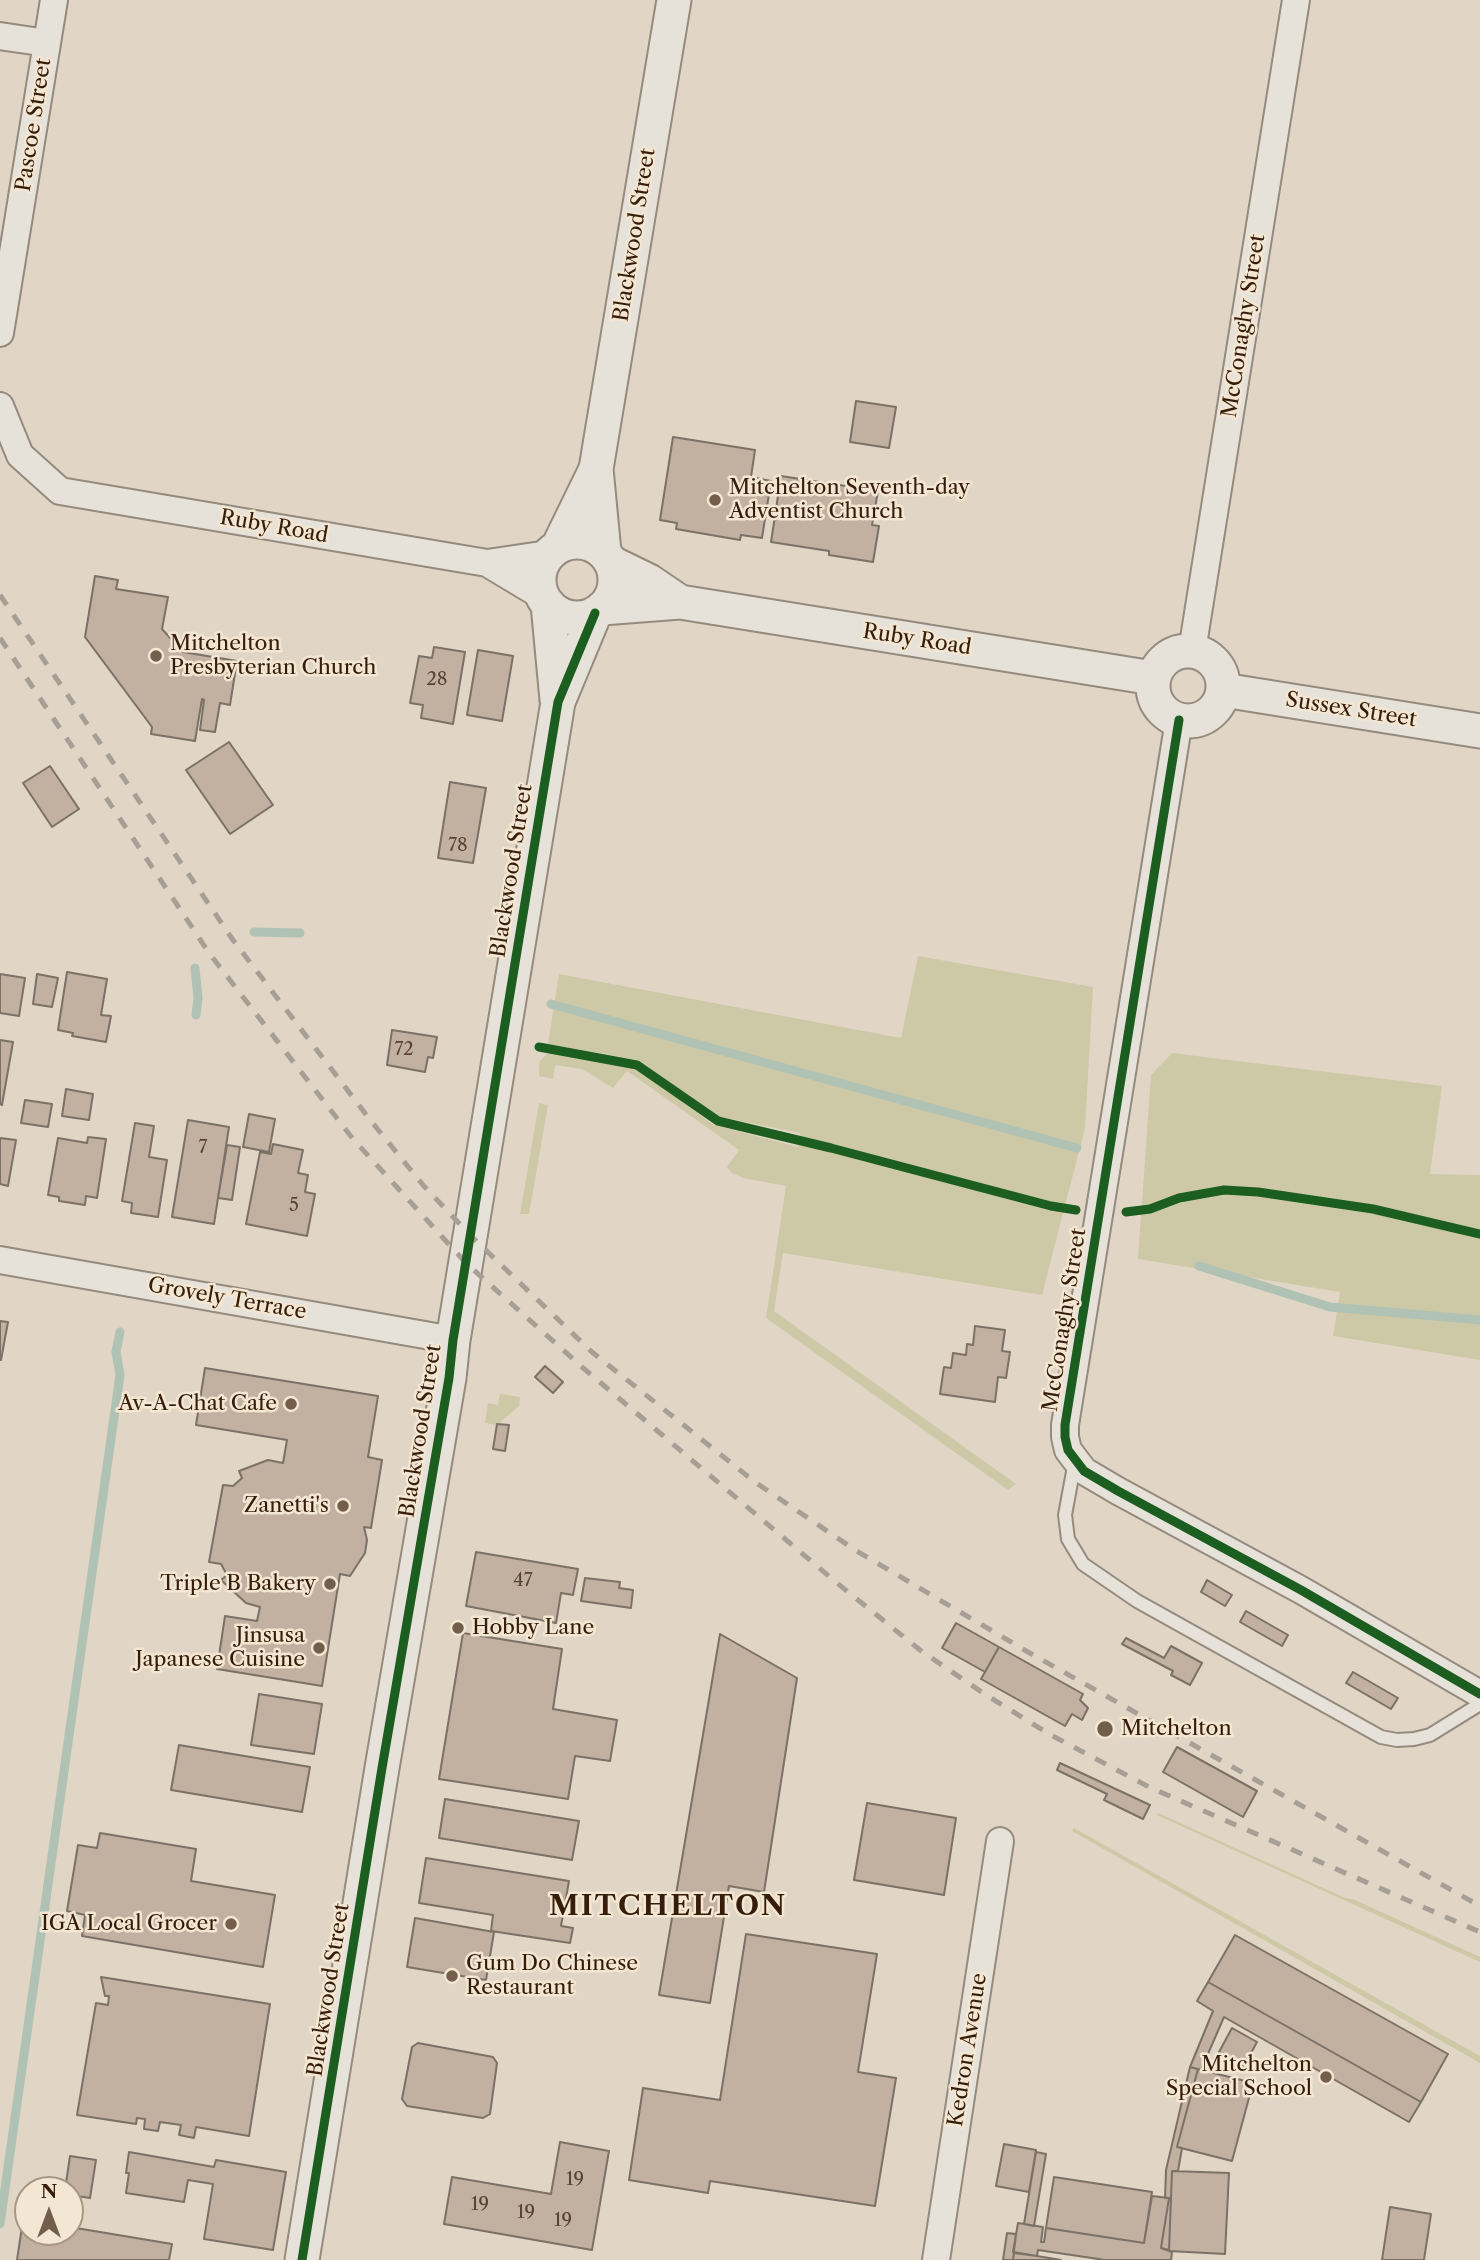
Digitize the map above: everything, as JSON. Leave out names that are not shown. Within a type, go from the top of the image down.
[{"type":"street","name":"Pascoe Street","points":[[0,333],[54,0]]},
{"type":"street","name":"Blackwood Street","points":[[608,558],[596,469],[674,0]]},
{"type":"street","name":"McConaghy Street","points":[[1192,652],[1296,0]]},
{"type":"street","points":[[0,36],[47,43]]},
{"type":"street","name":"Ruby Road","points":[[0,407],[20,455],[60,491],[487,563],[553,551]]},
{"type":"street","name":"Blackwood Street","points":[[553,551],[596,469]]},
{"type":"street","points":[[582,541],[593,545],[608,558],[615,575],[615,588],[610,599],[599,611],[583,617],[570,617],[558,613],[545,600],[539,574],[553,551],[569,542],[582,541]]},
{"type":"street","name":"Ruby Road","points":[[608,558],[680,602]]},
{"type":"street","name":"Ruby Road","points":[[487,563],[545,600]]},
{"type":"street","name":"Blackwood Street","points":[[545,600],[558,702]]},
{"type":"street","name":"Ruby Road","points":[[599,611],[680,602],[1153,678]]},
{"type":"street","name":"Blackwood Street","points":[[302,2260],[558,702],[599,611]]},
{"type":"street","points":[[1192,652],[1207,657],[1214,663],[1220,671],[1223,690],[1217,706],[1211,712],[1196,720],[1179,720],[1160,707],[1153,693],[1153,678],[1163,661],[1171,655],[1192,652]]},
{"type":"street","name":"Sussex Street","points":[[1223,690],[1480,731]]},
{"type":"street","name":"McConaghy Street","points":[[1075,1461],[1068,1450],[1065,1424],[1179,720]]},
{"type":"street","name":"Grovely Terrace","points":[[0,1260],[453,1340]]},
{"type":"street","points":[[1075,1461],[1084,1471],[1118,1491],[1301,1590],[1480,1694]]},
{"type":"street","name":"Kedron Avenue","points":[[936,2260],[1000,1841]]},
{"type":"lane","points":[[1075,1461],[1065,1515],[1068,1539],[1083,1564],[1137,1601],[1381,1737],[1406,1740],[1430,1734],[1480,1704]]},
{"type":"shaded area","points":[[918,956],[1093,987],[1085,1128],[1042,1295],[783,1253],[774,1311],[1016,1484],[1008,1490],[766,1318],[786,1186],[743,1178],[732,1173],[727,1167],[739,1150],[627,1071],[613,1088],[582,1069],[555,1065],[553,1079],[539,1076],[539,1062],[549,1052],[635,1067],[714,1125],[798,1147],[800,1133],[717,1116],[638,1060],[548,1044],[559,974],[901,1038]]},
{"type":"shaded area","points":[[1172,1053],[1442,1086],[1430,1174],[1480,1175],[1480,1360],[1333,1336],[1340,1292],[1138,1259],[1151,1075]]},
{"type":"shaded area","points":[[539,1103],[548,1105],[529,1214],[520,1214]]},
{"type":"shaded area","points":[[500,1394],[520,1397],[519,1406],[497,1425],[485,1423],[488,1403],[498,1405]]},
{"type":"shaded area","points":[[1158,1813],[1480,1957],[1480,1962],[1157,1815]]},
{"type":"shaded area","points":[[1074,1828],[1480,2056],[1480,2063],[1072,1831]]},
{"type":"building","points":[[856,401],[896,407],[889,448],[850,442]]},
{"type":"building","name":"Mitchelton Seventh-day Adventist Church","points":[[673,437],[755,450],[751,477],[771,481],[762,538],[741,535],[740,540],[676,529],[677,523],[660,520]]},
{"type":"building","points":[[781,476],[878,491],[872,525],[879,526],[873,562],[829,555],[829,551],[771,542]]},
{"type":"building","name":"Mitchelton Presbyterian Church","points":[[95,576],[118,580],[116,589],[168,597],[162,629],[183,652],[237,661],[230,705],[220,703],[215,732],[200,730],[202,699],[195,741],[151,734],[152,727],[85,637]]},
{"type":"building","points":[[434,647],[465,652],[453,724],[421,718],[423,705],[410,703],[419,656],[432,658]]},
{"type":"building","points":[[478,650],[513,656],[502,721],[467,715]]},
{"type":"building","points":[[229,742],[273,805],[230,834],[186,770]]},
{"type":"building","points":[[50,766],[79,809],[52,827],[23,783]]},
{"type":"building","points":[[450,782],[486,788],[473,863],[438,858]]},
{"type":"building","points":[[67,972],[107,979],[101,1015],[111,1016],[106,1042],[72,1036],[73,1033],[58,1030]]},
{"type":"building","points":[[0,974],[25,978],[19,1016],[0,1013]]},
{"type":"building","points":[[37,974],[58,978],[52,1007],[33,1004]]},
{"type":"building","points":[[392,1030],[437,1037],[433,1058],[428,1057],[425,1072],[387,1065]]},
{"type":"building","points":[[0,1040],[13,1042],[2,1105],[0,1104]]},
{"type":"building","points":[[66,1089],[93,1094],[89,1120],[62,1116]]},
{"type":"building","points":[[25,1100],[52,1104],[48,1127],[21,1123]]},
{"type":"building","points":[[249,1114],[275,1119],[269,1152],[243,1147]]},
{"type":"building","points":[[188,1120],[229,1127],[214,1224],[172,1217]]},
{"type":"building","points":[[135,1123],[154,1126],[149,1157],[167,1160],[158,1217],[131,1213],[132,1203],[122,1201]]},
{"type":"building","points":[[88,1137],[106,1139],[97,1198],[86,1196],[85,1205],[59,1201],[59,1197],[48,1195],[58,1138],[87,1143]]},
{"type":"building","points":[[0,1138],[16,1140],[8,1186],[0,1184]]},
{"type":"building","points":[[273,1144],[303,1150],[298,1173],[308,1175],[305,1192],[315,1194],[307,1236],[246,1224],[260,1152],[271,1154]]},
{"type":"building","points":[[227,1145],[240,1147],[232,1200],[218,1198]]},
{"type":"building","points":[[0,1321],[8,1322],[1,1360],[0,1360]]},
{"type":"building","points":[[975,1326],[1005,1330],[1002,1351],[1010,1352],[1006,1378],[998,1377],[995,1402],[940,1394],[944,1367],[951,1368],[953,1353],[966,1355],[967,1344],[973,1345]]},
{"type":"building","points":[[545,1366],[563,1382],[553,1393],[535,1377]]},
{"type":"building","points":[[205,1368],[378,1396],[368,1457],[382,1460],[371,1528],[364,1527],[367,1540],[365,1553],[350,1576],[340,1574],[322,1686],[217,1669],[225,1616],[257,1621],[260,1607],[246,1603],[221,1580],[227,1575],[221,1564],[209,1562],[223,1485],[233,1486],[242,1478],[239,1471],[268,1460],[283,1463],[287,1440],[196,1425]]},
{"type":"building","points":[[497,1424],[509,1425],[505,1451],[493,1449]]},
{"type":"building","points":[[476,1552],[578,1569],[573,1595],[561,1593],[556,1623],[466,1606]]},
{"type":"building","points":[[585,1578],[620,1582],[619,1588],[633,1590],[631,1608],[581,1601]]},
{"type":"building","points":[[1207,1580],[1232,1595],[1225,1606],[1201,1592]]},
{"type":"building","points":[[1246,1611],[1288,1635],[1282,1646],[1240,1622]]},
{"type":"building","points":[[956,1623],[999,1647],[985,1672],[942,1648]]},
{"type":"building","points":[[463,1633],[562,1649],[553,1709],[617,1720],[610,1761],[575,1756],[568,1799],[439,1779]]},
{"type":"building","points":[[720,1634],[797,1678],[764,1892],[729,1886],[710,2003],[659,1995]]},
{"type":"building","points":[[1126,1638],[1164,1658],[1171,1646],[1202,1663],[1190,1685],[1171,1675],[1173,1671],[1122,1644]]},
{"type":"building","points":[[999,1647],[1083,1694],[1080,1700],[1088,1708],[1082,1720],[1072,1714],[1065,1726],[981,1679]]},
{"type":"building","points":[[1353,1672],[1398,1698],[1391,1709],[1346,1683]]},
{"type":"building","points":[[259,1694],[322,1704],[314,1754],[251,1745]]},
{"type":"building","points":[[179,1745],[310,1767],[302,1812],[171,1790]]},
{"type":"building","points":[[1177,1747],[1257,1791],[1243,1817],[1163,1772]]},
{"type":"building","points":[[1060,1763],[1150,1805],[1143,1819],[1104,1800],[1107,1794],[1057,1770]]},
{"type":"building","points":[[445,1799],[579,1821],[572,1860],[439,1838]]},
{"type":"building","points":[[867,1803],[956,1818],[944,1895],[854,1880]]},
{"type":"building","points":[[100,1833],[196,1849],[191,1881],[275,1895],[263,1967],[82,1936],[85,1915],[67,1911],[78,1845],[97,1848]]},
{"type":"building","points":[[426,1858],[569,1881],[561,1926],[573,1928],[570,1943],[491,1931],[493,1915],[419,1903]]},
{"type":"building","points":[[415,1918],[494,1932],[486,1980],[407,1967]]},
{"type":"building","points":[[746,1934],[877,1954],[858,2072],[896,2078],[875,2206],[710,2181],[708,2193],[629,2180],[643,2088],[720,2100]]},
{"type":"building","points":[[1235,1935],[1448,2054],[1421,2102],[1208,1982]]},
{"type":"building","points":[[101,1977],[270,2004],[249,2136],[196,2127],[194,2138],[179,2135],[181,2125],[160,2122],[158,2131],[144,2129],[145,2119],[137,2118],[136,2124],[77,2115],[96,2003],[108,2005],[109,1996],[105,1996]]},
{"type":"building","points":[[1208,1982],[1421,2102],[1409,2122],[1224,2017],[1201,2070],[1190,2067],[1213,2011],[1197,2001]]},
{"type":"building","points":[[1232,2028],[1257,2042],[1244,2066],[1219,2052]]},
{"type":"building","points":[[418,2043],[493,2057],[497,2063],[490,2114],[483,2118],[407,2106],[402,2099],[412,2047]]},
{"type":"building","points":[[1190,2067],[1198,2069],[1177,2147],[1182,2148],[1178,2171],[1172,2171],[1169,2250],[1161,2248],[1169,2198],[1165,2198],[1166,2170]]},
{"type":"building","points":[[1198,2069],[1253,2083],[1232,2161],[1177,2147]]},
{"type":"building","points":[[560,2142],[609,2151],[592,2250],[444,2224],[452,2177],[551,2194]]},
{"type":"building","points":[[1004,2144],[1036,2150],[1029,2192],[996,2186]]},
{"type":"building","points":[[129,2152],[214,2167],[216,2160],[286,2172],[273,2250],[204,2239],[213,2184],[188,2180],[184,2202],[126,2193]]},
{"type":"building","points":[[1036,2152],[1046,2154],[1034,2226],[1024,2224]]},
{"type":"building","points":[[70,2156],[96,2160],[90,2198],[84,2197],[84,2176],[67,2176]]},
{"type":"building","points":[[1172,2171],[1229,2173],[1225,2254],[1169,2251]]},
{"type":"building","points":[[1054,2177],[1152,2192],[1144,2243],[1046,2228]]},
{"type":"building","points":[[1152,2196],[1169,2198],[1161,2248],[1172,2252],[1171,2260],[1105,2260],[1038,2250],[1037,2256],[1013,2252],[1018,2223],[1043,2227],[1041,2242],[1044,2242],[1046,2228],[1144,2243]]},
{"type":"building","points":[[1390,2207],[1431,2214],[1424,2260],[1382,2260]]},
{"type":"building","points":[[84,2229],[172,2244],[169,2260],[17,2260],[19,2246],[84,2246]]},
{"type":"building","points":[[1007,2233],[1016,2234],[1013,2260],[1003,2260]]},
{"type":"building","points":[[1014,2253],[1037,2256],[1061,2260],[1013,2260]]},
{"type":"waterway","points":[[254,932],[300,933]]},
{"type":"waterway","points":[[195,968],[198,998],[196,1015]]},
{"type":"waterway","points":[[551,1004],[1077,1148]]},
{"type":"waterway","points":[[1199,1266],[1330,1307],[1480,1320]]},
{"type":"waterway","points":[[0,2224],[120,1375],[116,1352],[120,1332]]},
{"type":"railway","points":[[0,595],[233,940],[371,1121],[423,1185],[471,1236],[592,1352],[755,1482],[855,1550],[1028,1652],[1480,1906]]},
{"type":"railway","points":[[0,638],[209,953],[353,1139],[466,1263],[582,1367],[837,1583],[920,1650],[983,1693],[1049,1734],[1149,1787],[1480,1932]]},
{"type":"cycle path","points":[[302,2260],[558,702],[595,613]]},
{"type":"cycle path","points":[[1179,720],[1065,1425],[1068,1450],[1084,1471],[1301,1590],[1480,1694]]},
{"type":"cycle path","points":[[539,1047],[637,1065],[718,1121],[1051,1206],[1076,1210]]},
{"type":"cycle path","points":[[1126,1212],[1150,1209],[1179,1198],[1224,1190],[1258,1192],[1373,1209],[1480,1234]]},
{"type":"place","name":"Mitchelton Seventh-day Adventist Church","points":[[715,500]]},
{"type":"place","name":"Mitchelton Presbyterian Church","points":[[156,656]]},
{"type":"place","name":"Av-A-Chat Cafe","points":[[291,1404]]},
{"type":"place","name":"Zanetti's","points":[[343,1506]]},
{"type":"place","name":"Triple B Bakery","points":[[330,1584]]},
{"type":"place","name":"Hobby Lane","points":[[458,1628]]},
{"type":"place","name":"Jinsusa Japanese Cuisine","points":[[319,1648]]},
{"type":"place","name":"Mitchelton","points":[[1105,1729]]},
{"type":"place","name":"IGA Local Grocer","points":[[231,1924]]},
{"type":"place","name":"Gum Do Chinese Restaurant","points":[[452,1976]]},
{"type":"place","name":"Mitchelton Special School","points":[[1326,2077]]},
{"type":"district","name":"MITCHELTON","points":[[668,1907]]}]
